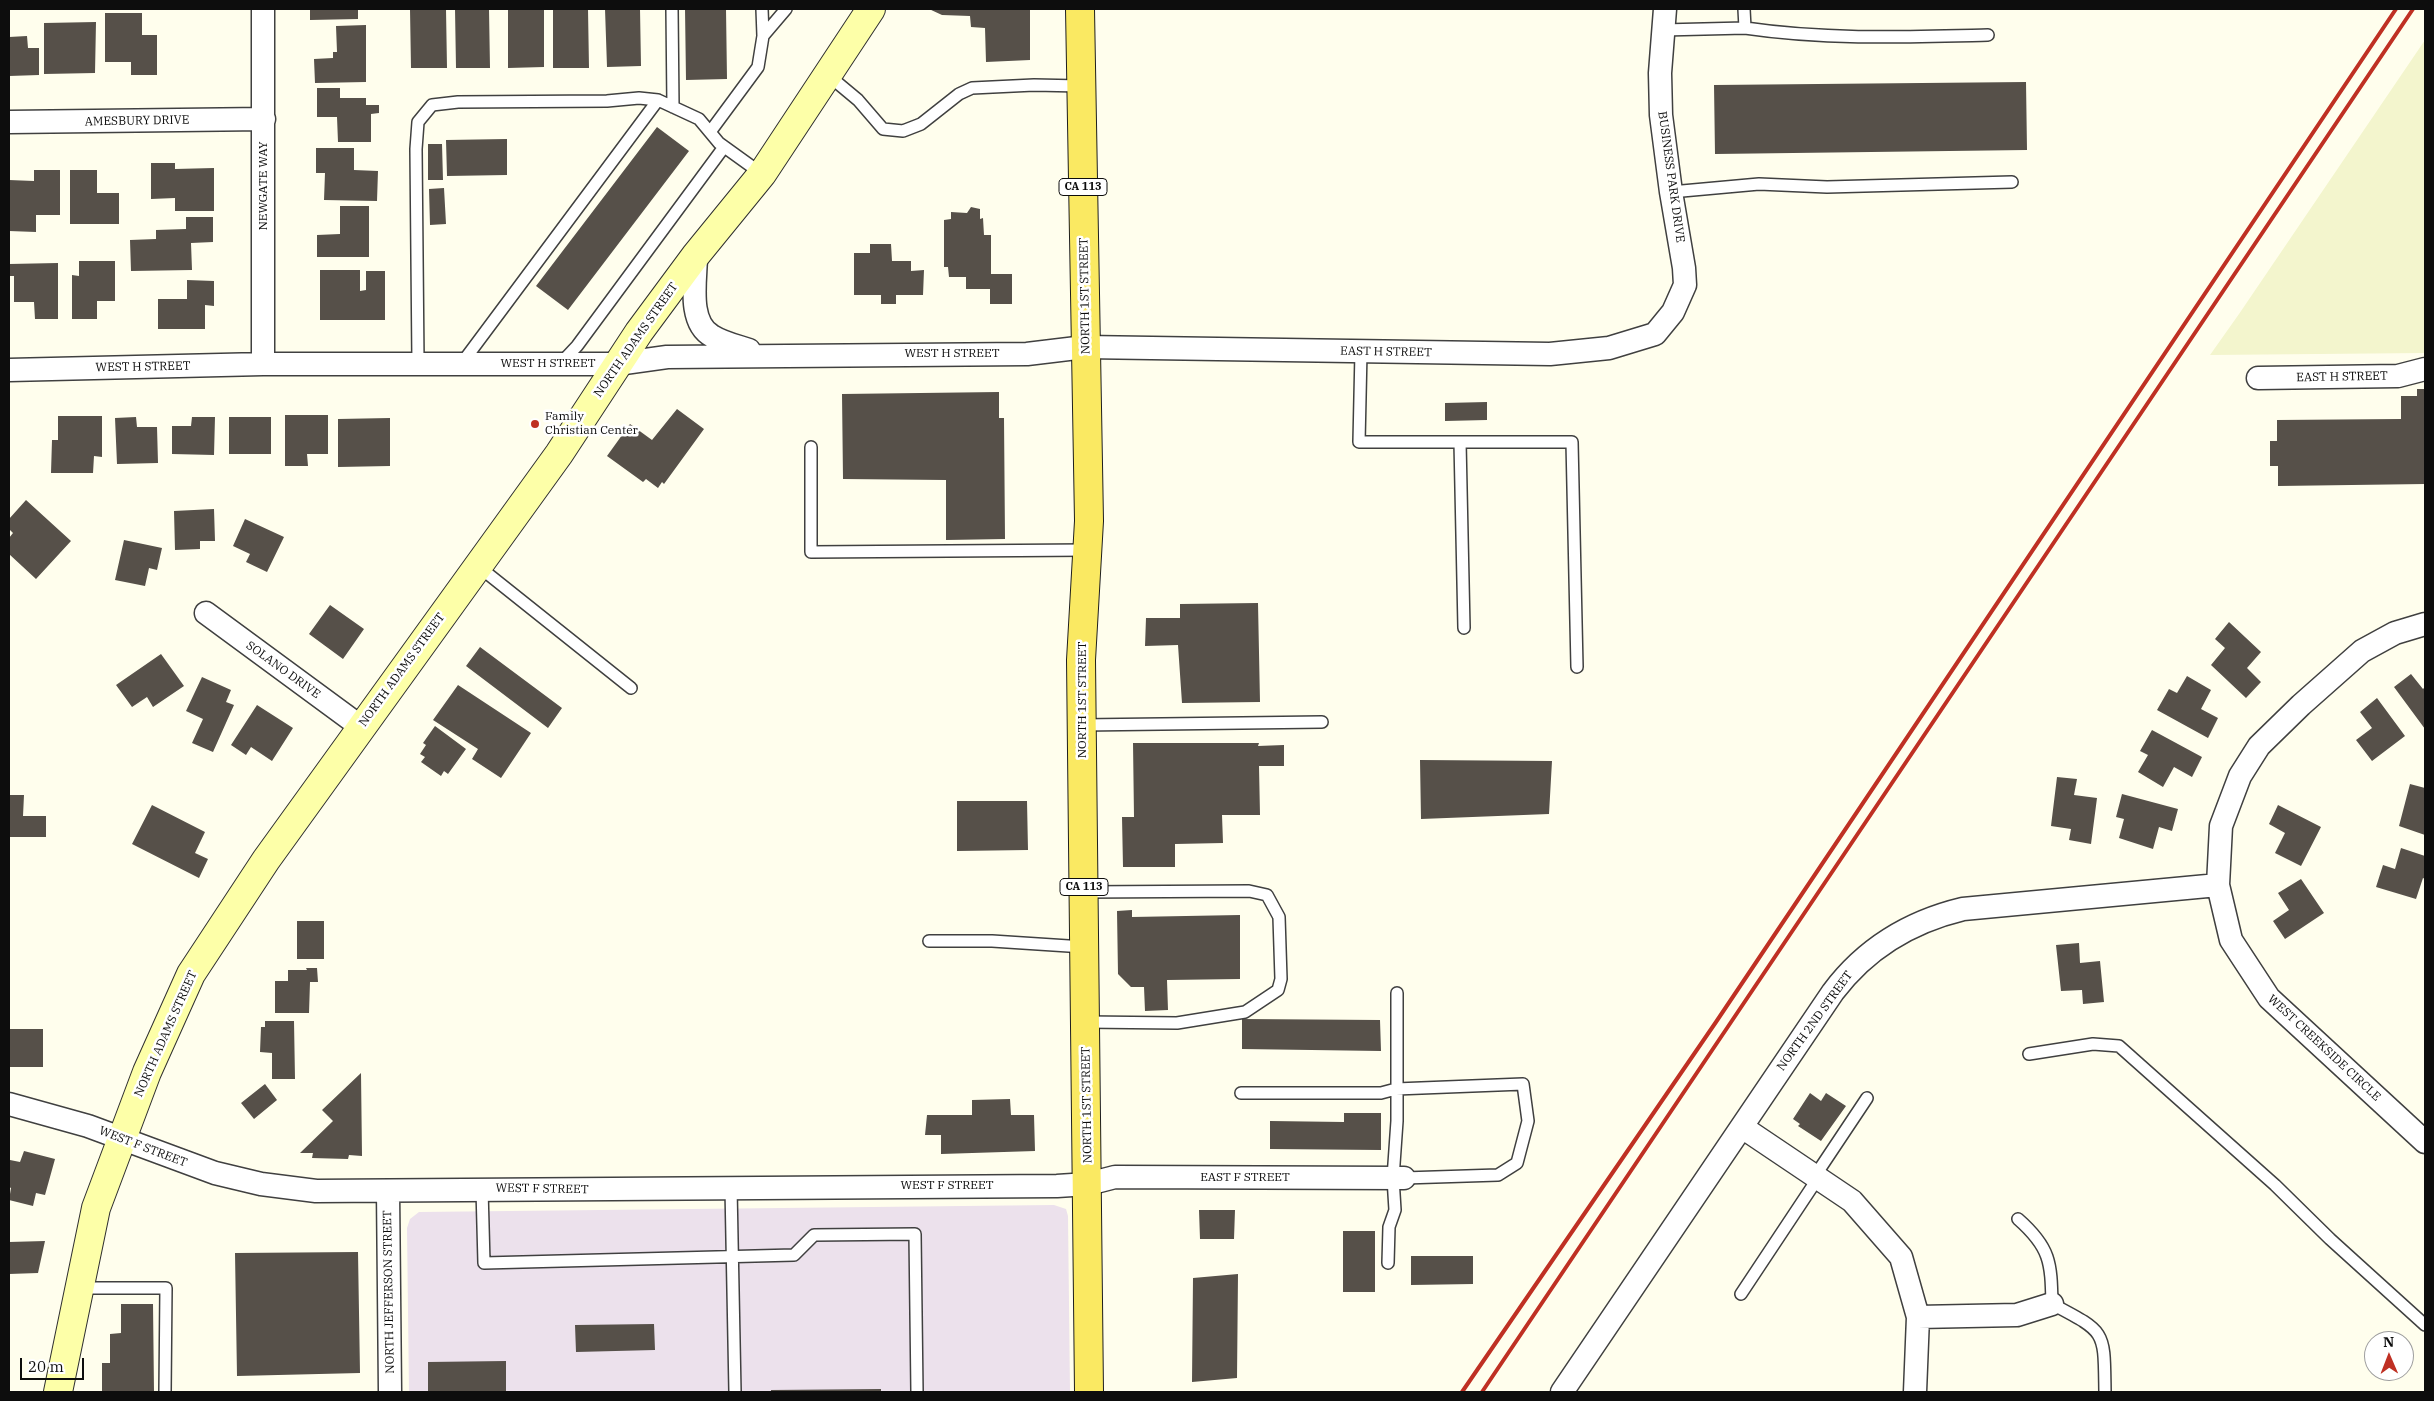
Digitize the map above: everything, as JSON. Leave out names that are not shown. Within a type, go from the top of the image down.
[{"type":"main road","name":"NORTH 1ST STREET","points":[[1080,9],[1089,521],[1081,660],[1089,1392]]},
{"type":"street","name":"NEWGATE WAY","points":[[263,9],[264,364]]},
{"type":"street","name":"NORTH ADAMS STREET","points":[[58,1392],[96,1208],[147,1072],[191,974],[266,860],[477,564],[559,454],[617,364],[696,255],[762,174],[828,75],[865,10]]},
{"type":"street","name":"BUSINESS PARK DRIVE","points":[[1664,19],[1660,73],[1660,115],[1685,285],[1674,312]]},
{"type":"street","name":"AMESBURY DRIVE","points":[[9,122],[264,119]]},
{"type":"street","points":[[696,255],[695,304],[698,320],[704,330],[711,336],[761,355]]},
{"type":"street","name":"EAST H STREET","points":[[1085,346],[1550,354],[1609,348],[1655,334],[1674,312]]},
{"type":"street","name":"WEST H STREET","points":[[9,370],[264,364],[617,364],[668,357],[1026,354],[1085,346]]},
{"type":"street","name":"EAST H STREET","points":[[2258,378],[2398,376],[2425,369]]},
{"type":"street","name":"SOLANO DRIVE","points":[[206,613],[361,726]]},
{"type":"street","name":"WEST CREEKSIDE CIRCLE","points":[[2425,624],[2395,633],[2362,651],[2259,746],[2240,776],[2221,826],[2218,885],[2232,940],[2269,998],[2425,1142]]},
{"type":"street","name":"NORTH 2ND STREET","points":[[1562,1392],[1843,979],[1869,952],[1915,924],[1940,915],[1963,910],[2218,885]]},
{"type":"street","name":"WEST F STREET","points":[[9,1104],[66,1119],[195,1166],[261,1184],[316,1191],[1088,1184]]},
{"type":"street","points":[[1742,1127],[1852,1201],[1901,1257],[1918,1317],[1915,1392]]},
{"type":"street","name":"EAST F STREET","points":[[1088,1184],[1115,1177],[1398,1178]]},
{"type":"street","name":"NORTH JEFFERSON STREET","points":[[388,1191],[390,1392]]},
{"type":"street","points":[[1918,1317],[2017,1315],[2052,1304]]},
{"type":"lane","points":[[672,9],[673,107]]},
{"type":"lane","points":[[710,132],[758,67],[763,36],[762,9]]},
{"type":"lane","points":[[763,36],[786,9]]},
{"type":"lane","points":[[1744,9],[1745,28]]},
{"type":"lane","points":[[1664,19],[1790,35],[1867,38],[1988,35]]},
{"type":"lane","points":[[828,75],[858,100],[883,129],[903,131],[921,124],[959,94],[972,88],[1034,85],[1081,86]]},
{"type":"lane","points":[[418,363],[416,149],[418,122],[432,105],[458,102],[607,101],[640,98],[658,100],[699,119],[724,147],[762,174]]},
{"type":"lane","points":[[462,363],[658,100]]},
{"type":"lane","points":[[560,364],[577,346],[724,147]]},
{"type":"lane","points":[[1670,192],[1759,184],[1827,187],[2012,182]]},
{"type":"lane","points":[[1361,352],[1359,442],[1572,442],[1577,667]]},
{"type":"lane","points":[[1460,442],[1464,628]]},
{"type":"lane","points":[[810,447],[811,552],[1087,550]]},
{"type":"lane","points":[[477,564],[631,688]]},
{"type":"lane","points":[[1082,725],[1322,722]]},
{"type":"lane","points":[[1084,892],[1249,891],[1267,895],[1279,918],[1281,979],[1278,990],[1245,1012],[1178,1023],[1086,1022]]},
{"type":"lane","points":[[929,941],[992,941],[1084,947]]},
{"type":"lane","points":[[1388,1263],[1389,1227],[1395,1210],[1398,1178],[1396,1089],[1397,993]]},
{"type":"lane","points":[[2029,1054],[2093,1044],[2119,1046],[2275,1185],[2330,1239],[2425,1325]]},
{"type":"lane","points":[[1241,1093],[1381,1093],[1396,1089],[1522,1084],[1528,1121],[1517,1163],[1498,1175],[1398,1178]]},
{"type":"lane","points":[[1741,1294],[1867,1098]]},
{"type":"lane","points":[[731,1188],[735,1392]]},
{"type":"lane","points":[[482,1189],[484,1263],[794,1255],[814,1235],[915,1234],[917,1392]]},
{"type":"lane","points":[[2018,1219],[2042,1244],[2051,1266],[2052,1304],[2088,1324],[2098,1333],[2105,1350],[2105,1392]]},
{"type":"lane","points":[[79,1288],[166,1288],[166,1392]]},
{"type":"shaded area","points":[[1054,1205],[1066,1209],[1068,1216],[1070,1392],[409,1392],[407,1228],[410,1219],[419,1212]]},
{"type":"green space","points":[[2425,40],[2425,353],[2210,355],[2239,314]]},
{"type":"building","points":[[310,9],[358,9],[358,19],[310,20]]},
{"type":"building","points":[[410,9],[446,9],[447,68],[411,68]]},
{"type":"building","points":[[455,9],[489,9],[490,68],[456,68]]},
{"type":"building","points":[[508,9],[544,9],[544,67],[508,68]]},
{"type":"building","points":[[553,9],[588,9],[589,68],[553,68]]},
{"type":"building","points":[[605,9],[640,9],[641,66],[607,67]]},
{"type":"building","points":[[685,9],[726,9],[727,79],[686,80]]},
{"type":"building","points":[[929,9],[1030,9],[1030,60],[986,62],[985,28],[971,27],[970,16],[942,15]]},
{"type":"building","points":[[105,13],[142,13],[142,35],[157,35],[157,75],[131,75],[131,62],[105,62]]},
{"type":"building","points":[[96,22],[95,73],[44,74],[44,23]]},
{"type":"building","points":[[366,25],[366,82],[315,83],[314,59],[333,58],[333,52],[337,52],[336,26]]},
{"type":"building","points":[[27,36],[28,48],[39,48],[39,75],[9,76],[9,37]]},
{"type":"building","points":[[2026,82],[2027,150],[1715,154],[1714,85]]},
{"type":"building","points":[[317,88],[340,88],[340,98],[366,98],[366,105],[379,105],[379,113],[371,114],[371,142],[338,142],[337,117],[317,117]]},
{"type":"building","points":[[657,127],[689,151],[568,310],[536,286]]},
{"type":"building","points":[[507,139],[507,175],[447,176],[446,140]]},
{"type":"building","points":[[428,144],[442,144],[443,180],[428,180]]},
{"type":"building","points":[[316,148],[354,148],[354,170],[378,171],[377,201],[324,200],[325,173],[316,173]]},
{"type":"building","points":[[151,163],[175,163],[175,169],[214,168],[214,211],[175,211],[175,198],[151,199]]},
{"type":"building","points":[[34,170],[60,170],[60,215],[36,215],[36,232],[9,231],[9,180],[34,181]]},
{"type":"building","points":[[70,170],[97,170],[97,193],[119,193],[119,224],[70,224]]},
{"type":"building","points":[[444,188],[446,224],[430,225],[429,189]]},
{"type":"building","points":[[340,206],[369,206],[369,257],[317,257],[317,235],[340,234]]},
{"type":"building","points":[[971,207],[980,209],[980,219],[983,218],[984,235],[991,235],[991,274],[1012,274],[1012,304],[990,304],[990,289],[966,289],[966,277],[949,277],[948,267],[944,267],[944,220],[951,219],[951,212],[967,213]]},
{"type":"building","points":[[186,217],[213,217],[213,242],[191,243],[192,270],[131,271],[130,240],[156,239],[156,230],[186,229]]},
{"type":"building","points":[[870,244],[891,244],[892,261],[911,261],[911,271],[924,270],[923,295],[896,295],[896,304],[881,304],[881,295],[854,295],[854,253],[870,253]]},
{"type":"building","points":[[79,261],[115,261],[115,301],[97,301],[97,319],[72,319],[72,275],[79,276]]},
{"type":"building","points":[[58,263],[58,319],[35,319],[34,302],[14,302],[14,276],[9,276],[9,264]]},
{"type":"building","points":[[320,270],[360,270],[360,291],[366,290],[366,271],[385,271],[385,320],[320,320]]},
{"type":"building","points":[[187,280],[214,281],[214,306],[205,305],[205,329],[158,329],[158,299],[187,299]]},
{"type":"building","points":[[2417,389],[2425,389],[2425,484],[2278,486],[2278,466],[2270,466],[2270,441],[2277,441],[2277,420],[2401,419],[2401,396],[2417,396]]},
{"type":"building","points":[[999,392],[999,418],[1004,418],[1005,539],[946,540],[946,480],[843,479],[842,394]]},
{"type":"building","points":[[1487,402],[1487,420],[1445,421],[1445,403]]},
{"type":"building","points":[[677,409],[704,429],[664,484],[662,482],[658,488],[646,479],[643,482],[607,456],[630,424],[652,440]]},
{"type":"building","points":[[285,415],[328,415],[328,454],[307,454],[308,466],[285,466]]},
{"type":"building","points":[[58,416],[102,416],[102,457],[94,456],[93,473],[51,473],[52,440],[58,440]]},
{"type":"building","points":[[136,417],[137,427],[157,427],[158,463],[117,464],[115,418]]},
{"type":"building","points":[[192,417],[215,417],[214,455],[172,454],[172,426],[191,426]]},
{"type":"building","points":[[229,417],[271,417],[271,454],[229,454]]},
{"type":"building","points":[[390,418],[390,466],[338,467],[338,419]]},
{"type":"building","points":[[26,500],[71,541],[36,579],[9,554],[9,538],[13,533],[9,529],[9,519]]},
{"type":"building","points":[[214,509],[215,541],[200,541],[200,549],[175,550],[174,511]]},
{"type":"building","points":[[245,519],[284,537],[267,572],[246,562],[250,554],[233,546]]},
{"type":"building","points":[[124,540],[162,548],[157,570],[149,568],[145,586],[115,580]]},
{"type":"building","points":[[1258,603],[1260,702],[1182,703],[1178,645],[1145,646],[1146,618],[1180,618],[1180,604]]},
{"type":"building","points":[[330,605],[364,629],[343,659],[309,634]]},
{"type":"building","points":[[2229,622],[2261,652],[2247,668],[2261,682],[2246,698],[2211,665],[2225,648],[2215,639]]},
{"type":"building","points":[[480,647],[562,708],[548,728],[466,666]]},
{"type":"building","points":[[161,654],[184,686],[153,707],[147,697],[132,707],[116,685]]},
{"type":"building","points":[[2411,674],[2423,689],[2425,687],[2425,729],[2394,687]]},
{"type":"building","points":[[2187,676],[2211,690],[2201,709],[2218,718],[2208,738],[2157,710],[2169,689],[2177,693]]},
{"type":"building","points":[[202,677],[231,690],[226,702],[234,705],[213,752],[192,743],[203,719],[186,711]]},
{"type":"building","points":[[458,685],[531,733],[501,778],[472,759],[478,749],[433,720]]},
{"type":"building","points":[[2377,698],[2405,736],[2372,761],[2356,740],[2372,728],[2360,712]]},
{"type":"building","points":[[257,705],[293,728],[272,761],[251,747],[246,755],[231,745]]},
{"type":"building","points":[[435,726],[466,749],[448,774],[444,771],[441,776],[421,762],[425,757],[420,754],[426,745],[423,743]]},
{"type":"building","points":[[2152,730],[2202,757],[2192,777],[2174,767],[2163,787],[2138,772],[2148,755],[2140,751]]},
{"type":"building","points":[[1133,743],[1259,743],[1258,746],[1284,745],[1284,766],[1259,766],[1260,815],[1222,815],[1223,843],[1175,844],[1175,867],[1123,867],[1122,817],[1134,817]]},
{"type":"building","points":[[1420,760],[1552,761],[1549,814],[1421,819]]},
{"type":"building","points":[[2057,777],[2077,779],[2074,795],[2097,798],[2091,844],[2069,840],[2071,829],[2051,826]]},
{"type":"building","points":[[2410,784],[2425,788],[2425,835],[2399,826]]},
{"type":"building","points":[[2122,794],[2178,809],[2172,831],[2159,827],[2153,849],[2119,838],[2124,819],[2116,817]]},
{"type":"building","points":[[9,795],[24,795],[23,816],[46,816],[46,837],[9,837]]},
{"type":"building","points":[[957,801],[1027,801],[1028,850],[957,851]]},
{"type":"building","points":[[152,805],[205,832],[195,853],[208,859],[199,878],[132,844]]},
{"type":"building","points":[[2278,805],[2321,827],[2301,866],[2275,853],[2285,833],[2269,824]]},
{"type":"building","points":[[2401,848],[2425,856],[2425,879],[2423,878],[2416,899],[2376,887],[2383,865],[2395,869]]},
{"type":"building","points":[[2301,879],[2324,913],[2285,939],[2273,921],[2289,910],[2278,893]]},
{"type":"building","points":[[1132,910],[1132,917],[1240,915],[1240,979],[1167,980],[1168,1010],[1145,1011],[1144,987],[1131,987],[1118,974],[1117,911]]},
{"type":"building","points":[[297,921],[324,921],[324,959],[297,959]]},
{"type":"building","points":[[2079,943],[2080,963],[2100,961],[2104,1002],[2083,1004],[2082,990],[2061,991],[2056,945]]},
{"type":"building","points":[[306,968],[317,968],[318,982],[310,982],[309,1013],[275,1013],[275,981],[288,981],[288,970],[307,970]]},
{"type":"building","points":[[1242,1019],[1380,1020],[1381,1051],[1242,1049]]},
{"type":"building","points":[[265,1021],[294,1021],[295,1079],[272,1079],[272,1053],[260,1052],[261,1027],[265,1027]]},
{"type":"building","points":[[9,1029],[43,1029],[43,1067],[9,1067]]},
{"type":"building","points":[[361,1073],[362,1156],[349,1155],[348,1159],[312,1158],[313,1153],[300,1153],[333,1121],[322,1110]]},
{"type":"building","points":[[265,1084],[277,1100],[254,1119],[241,1103]]},
{"type":"building","points":[[1810,1093],[1821,1101],[1826,1093],[1846,1106],[1821,1141],[1798,1126],[1800,1124],[1793,1119]]},
{"type":"building","points":[[1010,1099],[1011,1115],[1034,1115],[1035,1151],[941,1154],[941,1135],[925,1135],[927,1115],[972,1115],[972,1100]]},
{"type":"building","points":[[1344,1113],[1381,1113],[1381,1150],[1270,1149],[1270,1121],[1344,1122]]},
{"type":"building","points":[[24,1151],[55,1159],[45,1195],[36,1193],[33,1206],[9,1200],[11,1188],[9,1187],[10,1160],[20,1162]]},
{"type":"building","points":[[1199,1210],[1235,1210],[1234,1239],[1200,1239]]},
{"type":"building","points":[[1343,1231],[1375,1231],[1375,1292],[1343,1292]]},
{"type":"building","points":[[45,1241],[38,1273],[9,1274],[9,1242]]},
{"type":"building","points":[[358,1252],[360,1373],[237,1376],[235,1253]]},
{"type":"building","points":[[1411,1256],[1473,1256],[1473,1284],[1411,1285]]},
{"type":"building","points":[[1238,1274],[1237,1378],[1192,1382],[1193,1278]]},
{"type":"building","points":[[121,1304],[153,1304],[154,1392],[102,1392],[102,1363],[110,1363],[110,1334],[121,1333]]},
{"type":"building","points":[[654,1324],[655,1350],[576,1352],[575,1325]]},
{"type":"building","points":[[506,1361],[506,1392],[428,1392],[428,1362]]},
{"type":"building","points":[[881,1389],[881,1392],[771,1392],[771,1390]]},
{"type":"railway","points":[[1462,1392],[1716,1022],[2396,9]]},
{"type":"railway","points":[[1482,1392],[2413,9]]},
{"type":"place","name":"Family Christian Center","points":[[535,424]]}]
